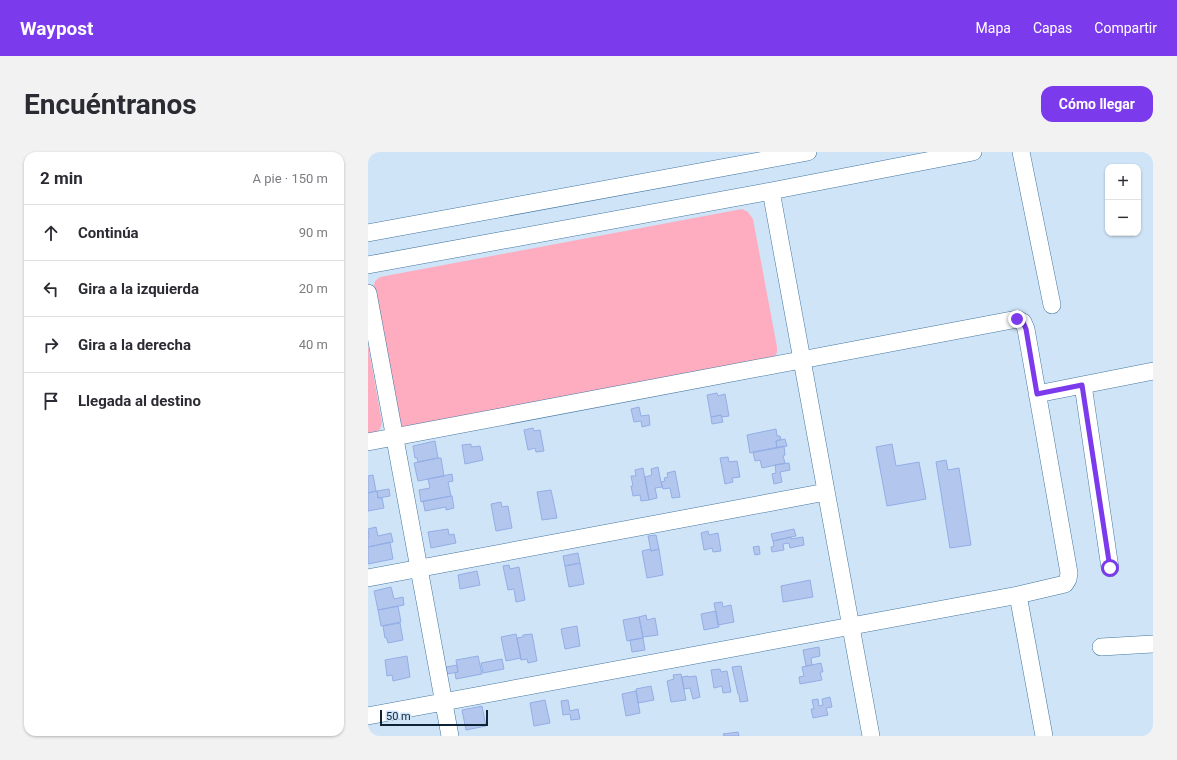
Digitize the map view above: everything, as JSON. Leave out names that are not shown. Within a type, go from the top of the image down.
[{"type":"street","points":[[368,233],[749,157],[808,152]]},
{"type":"street","points":[[368,265],[771,191],[973,152]]},
{"type":"street","points":[[1023,152],[1052,305]]},
{"type":"street","points":[[771,191],[871,736]]},
{"type":"street","points":[[368,293],[450,736]]},
{"type":"street","points":[[368,442],[1017,319],[1023,322],[1026,329],[1069,572],[1068,579],[1065,584],[1018,595],[368,716]]},
{"type":"street","points":[[1037,394],[1153,370]]},
{"type":"street","points":[[1082,385],[1110,568]]},
{"type":"street","points":[[368,578],[826,492]]},
{"type":"street","points":[[1018,595],[1044,736]]},
{"type":"street","points":[[1101,647],[1153,644]]},
{"type":"shaded area","points":[[742,209],[748,212],[753,219],[777,347],[775,357],[406,428],[399,424],[374,285],[375,281],[380,277]]},
{"type":"shaded area","points":[[368,345],[382,423],[377,432],[368,435]]},
{"type":"building","points":[[717,393],[718,396],[725,394],[729,416],[722,417],[721,415],[711,417],[707,395]]},
{"type":"building","points":[[639,407],[641,416],[649,415],[650,425],[642,427],[641,421],[634,422],[631,409]]},
{"type":"building","points":[[721,415],[723,422],[712,424],[711,417]]},
{"type":"building","points":[[533,428],[534,431],[540,430],[544,451],[536,452],[535,448],[528,450],[524,430]]},
{"type":"building","points":[[776,429],[777,436],[780,436],[781,439],[776,441],[777,448],[750,453],[747,435]]},
{"type":"building","points":[[785,439],[787,446],[777,448],[776,441]]},
{"type":"building","points":[[435,441],[438,458],[418,462],[417,458],[415,458],[413,446]]},
{"type":"building","points":[[471,444],[471,447],[480,446],[483,460],[465,464],[462,445]]},
{"type":"building","points":[[892,444],[896,466],[919,462],[926,499],[887,506],[876,447]]},
{"type":"building","points":[[784,446],[785,455],[783,456],[785,463],[762,468],[760,460],[755,461],[753,452]]},
{"type":"building","points":[[728,457],[729,462],[737,461],[740,477],[732,478],[733,482],[725,484],[720,458]]},
{"type":"building","points":[[441,458],[444,476],[418,481],[414,463]]},
{"type":"building","points":[[946,460],[948,470],[959,468],[971,545],[950,548],[936,462]]},
{"type":"building","points":[[789,463],[790,470],[780,472],[782,482],[774,484],[772,474],[776,473],[775,465]]},
{"type":"building","points":[[658,467],[662,487],[655,488],[657,498],[649,500],[645,477],[652,475],[651,469]]},
{"type":"building","points":[[643,468],[649,500],[641,501],[640,495],[633,496],[631,476],[636,476],[635,470]]},
{"type":"building","points":[[675,471],[680,497],[672,498],[670,488],[663,489],[661,482],[665,481],[664,478],[668,477],[667,473]]},
{"type":"building","points":[[452,474],[453,481],[448,482],[451,496],[421,502],[419,490],[430,488],[428,479]]},
{"type":"building","points":[[373,475],[376,491],[368,493],[368,476]]},
{"type":"building","points":[[389,489],[390,496],[378,498],[377,491]]},
{"type":"building","points":[[551,490],[557,518],[542,520],[537,492]]},
{"type":"building","points":[[377,491],[378,498],[382,498],[384,508],[368,511],[368,493]]},
{"type":"building","points":[[452,496],[454,508],[446,510],[446,507],[425,511],[423,501]]},
{"type":"building","points":[[501,502],[502,507],[508,506],[512,528],[496,531],[491,504]]},
{"type":"building","points":[[376,527],[378,536],[391,533],[393,542],[368,547],[368,529]]},
{"type":"building","points":[[448,529],[449,535],[454,534],[456,543],[431,548],[428,532]]},
{"type":"building","points":[[794,529],[796,536],[773,541],[771,534]]},
{"type":"building","points":[[708,531],[709,535],[718,533],[721,551],[713,552],[712,548],[704,550],[701,533]]},
{"type":"building","points":[[656,535],[659,549],[651,551],[648,536]]},
{"type":"building","points":[[791,537],[791,539],[803,537],[804,545],[790,548],[789,543],[783,544],[784,550],[772,552],[771,547],[774,546],[773,541]]},
{"type":"building","points":[[390,542],[393,559],[368,564],[368,547]]},
{"type":"building","points":[[759,546],[760,554],[755,555],[753,547]]},
{"type":"building","points":[[650,549],[651,551],[659,549],[663,575],[647,578],[642,551]]},
{"type":"building","points":[[578,553],[580,563],[565,566],[563,556]]},
{"type":"building","points":[[580,563],[584,584],[569,587],[565,566]]},
{"type":"building","points":[[509,565],[510,569],[519,567],[525,600],[516,602],[514,589],[508,590],[503,566]]},
{"type":"building","points":[[477,571],[480,585],[460,589],[458,575]]},
{"type":"building","points":[[810,580],[813,597],[783,602],[781,586]]},
{"type":"building","points":[[391,587],[394,599],[403,597],[404,605],[378,610],[374,591]]},
{"type":"building","points":[[722,602],[723,607],[731,605],[734,622],[718,625],[714,603]]},
{"type":"building","points":[[398,606],[401,622],[381,626],[378,610]]},
{"type":"building","points":[[716,611],[719,627],[704,630],[701,614]]},
{"type":"building","points":[[646,615],[647,620],[655,618],[658,635],[643,637],[639,617]]},
{"type":"building","points":[[639,617],[643,638],[627,641],[623,620]]},
{"type":"building","points":[[400,623],[403,640],[388,643],[386,637],[385,638],[383,626]]},
{"type":"building","points":[[577,626],[580,646],[565,649],[561,629]]},
{"type":"building","points":[[516,634],[521,658],[506,661],[501,637]]},
{"type":"building","points":[[532,634],[537,661],[528,663],[527,659],[521,660],[517,638],[523,637],[523,635]]},
{"type":"building","points":[[643,638],[645,650],[632,652],[630,640]]},
{"type":"building","points":[[819,647],[820,656],[811,658],[812,665],[806,666],[803,650]]},
{"type":"building","points":[[407,656],[410,677],[393,681],[392,675],[387,676],[385,660]]},
{"type":"building","points":[[478,656],[482,674],[456,679],[455,673],[458,672],[456,660]]},
{"type":"building","points":[[502,659],[504,669],[483,673],[481,663]]},
{"type":"building","points":[[821,663],[823,672],[820,672],[822,680],[800,684],[799,677],[804,676],[802,667]]},
{"type":"building","points":[[457,665],[458,672],[447,674],[446,667]]},
{"type":"building","points":[[741,666],[748,701],[740,702],[732,667]]},
{"type":"building","points":[[720,669],[721,672],[727,671],[731,692],[723,693],[722,686],[714,688],[711,670]]},
{"type":"building","points":[[681,674],[686,700],[671,702],[667,681],[674,679],[673,675]]},
{"type":"building","points":[[696,676],[700,697],[693,699],[690,688],[684,689],[682,677]]},
{"type":"building","points":[[651,686],[654,700],[638,703],[636,689]]},
{"type":"building","points":[[636,691],[640,713],[626,716],[622,694]]},
{"type":"building","points":[[830,697],[832,707],[826,708],[828,715],[813,718],[811,709],[814,709],[812,700],[818,699],[819,706],[823,705],[822,699]]},
{"type":"building","points":[[545,700],[550,723],[534,726],[530,703]]},
{"type":"building","points":[[568,700],[570,711],[578,709],[580,719],[571,720],[570,714],[563,715],[561,701]]},
{"type":"building","points":[[482,706],[486,726],[466,730],[462,710]]},
{"type":"building","points":[[738,732],[739,736],[724,736],[723,734]]},
{"type":"route","points":[[1017,319],[1023,322],[1026,329],[1037,394],[1082,385],[1110,568]]}]
